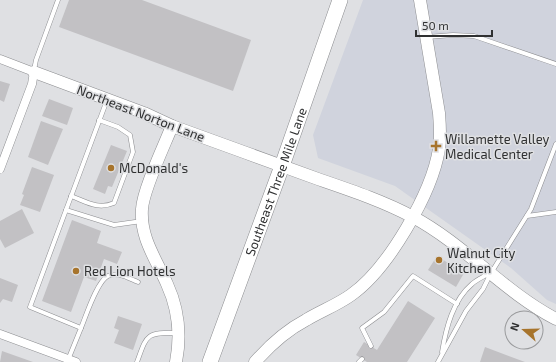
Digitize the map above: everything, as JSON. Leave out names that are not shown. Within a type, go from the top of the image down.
[{"type":"highway","name":"Southeast Three Mile Lane","points":[[210,362],[282,166],[340,0]]},
{"type":"street","points":[[255,362],[266,349],[283,335],[305,320],[338,303],[365,284],[386,260],[412,217],[434,169],[439,148],[439,113],[425,37],[420,0]]},
{"type":"street","name":"Northeast Norton Lane","points":[[0,60],[107,99],[172,126],[366,196],[412,217],[439,233],[521,297],[556,319]]},
{"type":"street","points":[[0,169],[32,84],[34,72]]},
{"type":"street","points":[[172,126],[147,190],[142,208],[142,220],[148,247],[168,285],[174,304],[178,333],[176,362]]},
{"type":"street","points":[[0,334],[70,361]]},
{"type":"lane","points":[[34,72],[36,60],[58,0]]},
{"type":"lane","points":[[425,37],[453,35],[474,36],[556,64]]},
{"type":"lane","points":[[81,328],[30,307],[107,99]]},
{"type":"lane","points":[[72,196],[94,205],[105,207],[114,203],[133,152],[130,135],[118,127],[99,120]]},
{"type":"lane","points":[[438,362],[466,311],[483,289],[490,273],[527,216],[534,202],[556,144]]},
{"type":"lane","points":[[66,210],[114,225],[142,220]]},
{"type":"lane","points":[[527,216],[556,212]]},
{"type":"lane","points":[[442,353],[445,332],[457,304],[472,284],[490,273]]},
{"type":"lane","points":[[70,361],[81,328],[100,283],[108,275],[119,274],[138,282]]},
{"type":"lane","points":[[371,346],[362,328],[384,312],[413,276],[457,304]]},
{"type":"lane","points":[[138,362],[145,339],[150,335],[178,333]]},
{"type":"shaded area","name":"Willamette Valley Medical Center","points":[[363,0],[556,0],[556,304],[547,300],[511,268],[395,186],[318,158],[313,135]]},
{"type":"building","points":[[69,0],[142,0],[251,40],[233,91],[59,27]]},
{"type":"building","points":[[0,81],[10,84],[4,102],[0,100]]},
{"type":"building","points":[[49,99],[73,108],[67,125],[42,116]]},
{"type":"building","points":[[41,121],[63,129],[48,165],[28,157]]},
{"type":"building","name":"McDonald's","points":[[111,145],[127,151],[112,187],[108,186],[105,194],[93,189]]},
{"type":"building","points":[[32,167],[54,175],[40,212],[20,205],[24,195],[22,194]]},
{"type":"building","points":[[22,209],[34,233],[5,248],[0,239],[0,221]]},
{"type":"building","name":"Red Lion Hotels","points":[[72,220],[101,231],[97,243],[122,252],[117,264],[104,259],[96,281],[84,277],[71,312],[42,301]]},
{"type":"building","points":[[437,256],[464,273],[456,287],[428,270]]},
{"type":"building","points":[[0,278],[18,285],[12,302],[3,299],[0,303]]},
{"type":"building","points":[[408,301],[435,318],[407,362],[367,362],[356,355],[364,342],[377,350]]},
{"type":"building","points":[[118,316],[142,324],[133,350],[114,343],[119,330],[114,328]]},
{"type":"building","points":[[485,347],[525,362],[480,362]]},
{"type":"building","points":[[2,351],[33,362],[0,362]]},
{"type":"place","name":"Willamette Valley Medical Center","points":[[436,146]]},
{"type":"place","name":"McDonald's","points":[[111,168]]},
{"type":"place","name":"Walnut City Kitchen","points":[[439,260]]},
{"type":"place","name":"Red Lion Hotels","points":[[76,271]]}]
